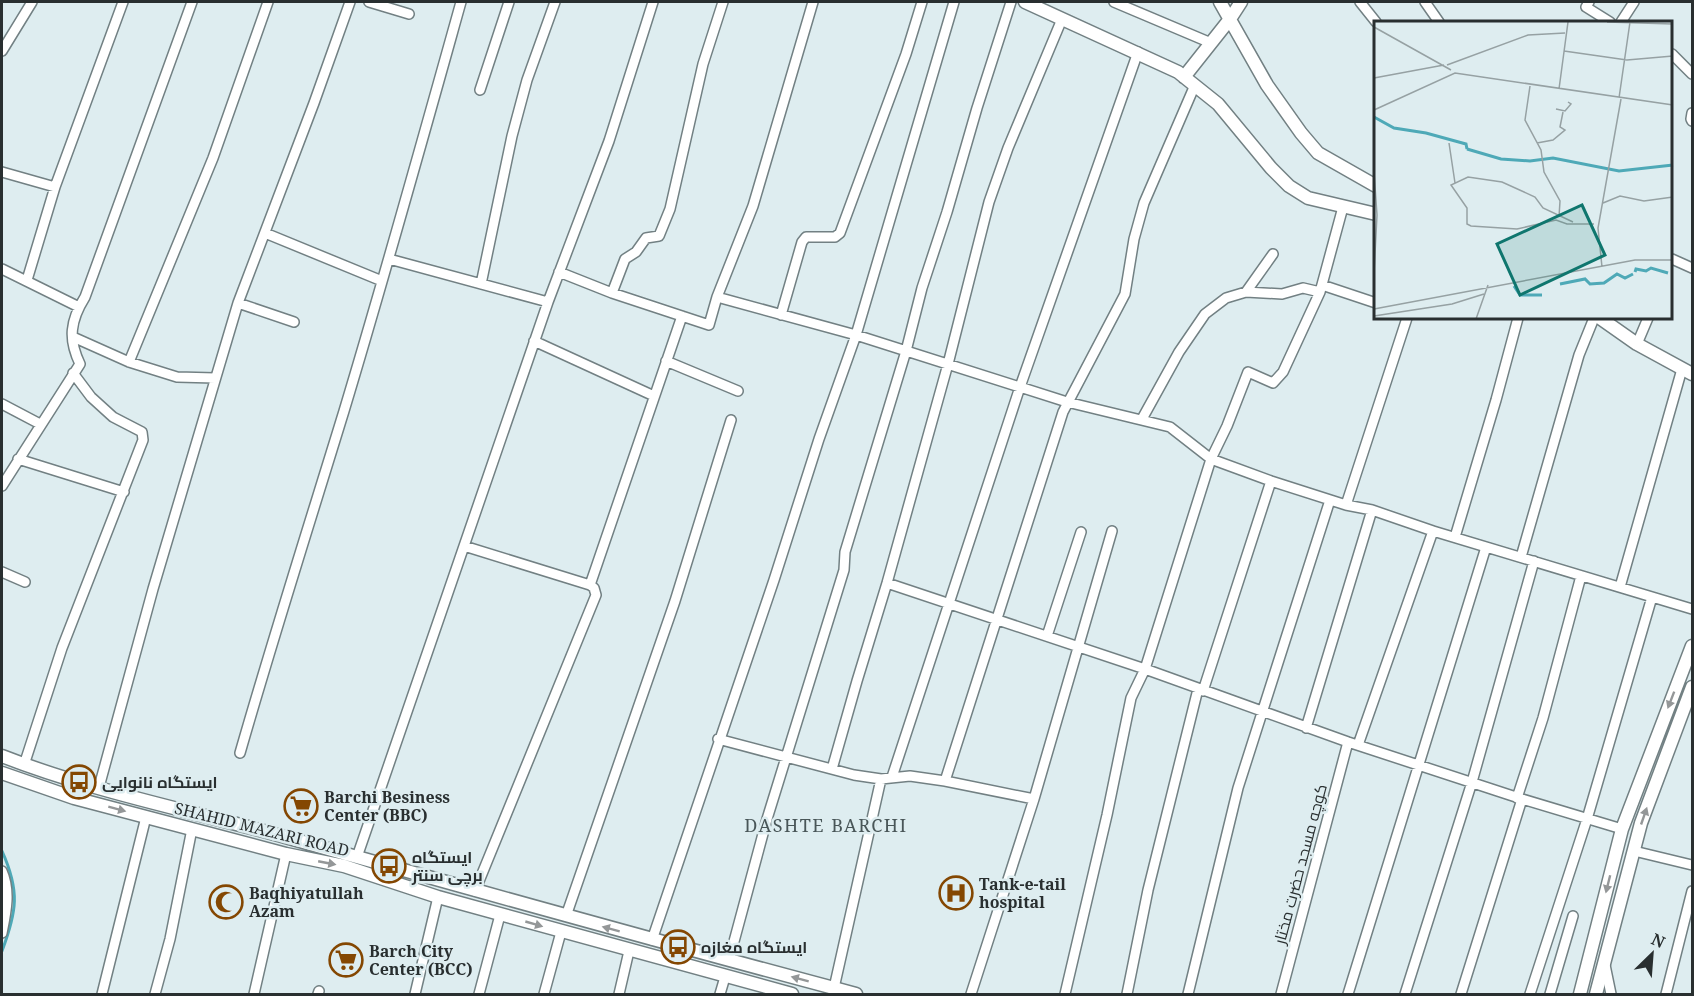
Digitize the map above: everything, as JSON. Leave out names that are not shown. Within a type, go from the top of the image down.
[{"type":"main road","points":[[1025,2],[1138,52],[1184,77],[1218,104],[1264,160],[1289,186],[1308,198],[1374,214]]},
{"type":"main road","points":[[1220,2],[1267,85],[1301,133],[1318,153],[1374,185]]},
{"type":"main road","points":[[1184,77],[1241,2]]},
{"type":"main road","points":[[1603,320],[1637,344],[1688,372]]},
{"type":"main road","points":[[1580,994],[1622,829],[1692,645]]},
{"type":"main road","points":[[1596,994],[1641,823],[1692,687]]},
{"type":"main road","points":[[2,756],[24,765],[99,787],[856,994]]},
{"type":"main road","name":"SHAHID MAZARI ROAD","points":[[2,773],[74,798],[286,854],[344,866],[500,915],[792,994]]},
{"type":"street","points":[[2,51],[32,2]]},
{"type":"street","points":[[27,280],[55,187],[123,2]]},
{"type":"street","points":[[2,485],[80,364],[74,352],[73,322],[85,297],[192,2]]},
{"type":"street","points":[[129,362],[213,158],[268,2]]},
{"type":"street","points":[[99,787],[153,589],[238,303],[350,2]]},
{"type":"street","points":[[369,2],[409,14]]},
{"type":"street","points":[[240,753],[274,632],[389,259],[461,2]]},
{"type":"street","points":[[480,90],[509,2]]},
{"type":"street","points":[[481,284],[512,136],[527,80],[555,2]]},
{"type":"street","points":[[357,857],[534,341],[609,141],[653,2]]},
{"type":"street","points":[[612,293],[625,259],[636,252],[646,237],[659,236],[663,230],[670,209],[703,64],[723,2]]},
{"type":"street","points":[[559,272],[612,293],[709,325],[717,297],[753,206],[813,2]]},
{"type":"street","points":[[781,315],[802,243],[806,237],[835,237],[840,233],[906,54],[922,2]]},
{"type":"street","points":[[652,940],[856,334],[954,2]]},
{"type":"street","points":[[729,960],[786,758],[844,570],[845,552],[906,351],[922,288],[1011,2]]},
{"type":"street","points":[[1114,2],[1126,4],[1211,43]]},
{"type":"street","points":[[1359,2],[1375,21]]},
{"type":"street","points":[[1425,2],[1438,21]]},
{"type":"street","points":[[1589,2],[1586,7],[1608,21]]},
{"type":"street","points":[[1622,21],[1634,2]]},
{"type":"street","points":[[832,769],[948,364],[989,202],[1008,148],[1062,19]]},
{"type":"street","points":[[892,777],[1020,387],[1138,52]]},
{"type":"street","points":[[1673,56],[1690,71]]},
{"type":"street","points":[[1690,71],[1692,58]]},
{"type":"street","points":[[945,781],[1067,402],[1125,294],[1134,238],[1144,203],[1195,85]]},
{"type":"street","points":[[1692,113],[1692,121]]},
{"type":"street","points":[[2,172],[55,187]]},
{"type":"street","points":[[1065,994],[1107,815],[1131,698],[1146,669],[1211,459],[1227,426],[1248,372],[1273,383],[1283,372],[1321,288],[1343,207]]},
{"type":"street","points":[[265,233],[382,281]]},
{"type":"street","points":[[1246,292],[1273,254]]},
{"type":"street","points":[[389,259],[548,302]]},
{"type":"street","points":[[1673,262],[1692,268]]},
{"type":"street","points":[[2,269],[79,307]]},
{"type":"street","points":[[1142,419],[1179,352],[1205,314],[1226,298],[1246,292],[1282,294],[1303,288],[1321,288],[1374,302]]},
{"type":"street","points":[[717,297],[856,334],[1067,402],[1170,427],[1211,459],[1271,481],[1692,609]]},
{"type":"street","points":[[238,303],[294,322]]},
{"type":"street","points":[[590,585],[682,316]]},
{"type":"street","points":[[1346,505],[1406,320]]},
{"type":"street","points":[[1455,537],[1497,400],[1517,320]]},
{"type":"street","points":[[1521,558],[1579,355],[1593,320]]},
{"type":"street","points":[[1637,344],[1647,320]]},
{"type":"street","points":[[73,337],[129,362],[177,377],[215,378]]},
{"type":"street","points":[[534,341],[654,396]]},
{"type":"street","points":[[666,360],[738,391]]},
{"type":"street","points":[[1620,587],[1688,372]]},
{"type":"street","points":[[24,765],[62,648],[143,440],[142,432],[113,417],[91,397],[73,373]]},
{"type":"street","points":[[2,404],[40,424]]},
{"type":"street","points":[[566,916],[675,601],[731,420]]},
{"type":"street","points":[[18,459],[124,492]]},
{"type":"street","points":[[1126,994],[1148,890],[1200,690],[1271,481]]},
{"type":"street","points":[[1188,994],[1238,788],[1330,500]]},
{"type":"street","points":[[1306,728],[1372,510]]},
{"type":"street","points":[[971,994],[1034,800],[1112,531]]},
{"type":"street","name":"کوچه مسجد حضرت مختار","points":[[1281,994],[1353,744],[1433,531]]},
{"type":"street","points":[[1047,636],[1081,532]]},
{"type":"street","points":[[464,546],[590,585],[594,588],[596,595],[475,891]]},
{"type":"street","points":[[1348,994],[1486,547]]},
{"type":"street","points":[[1405,994],[1472,782],[1534,561]]},
{"type":"street","points":[[2,572],[25,582]]},
{"type":"street","points":[[1461,994],[1544,718],[1581,576]]},
{"type":"street","points":[[887,583],[1146,669],[1353,744],[1520,799],[1622,829]]},
{"type":"street","points":[[1530,994],[1587,819],[1652,597]]},
{"type":"street","points":[[718,739],[854,775],[881,779],[910,776],[1034,800]]},
{"type":"street","points":[[834,988],[881,779]]},
{"type":"street","points":[[102,994],[146,817]]},
{"type":"street","points":[[155,994],[170,939],[192,829]]},
{"type":"street","points":[[1634,851],[1692,865]]},
{"type":"street","points":[[254,994],[286,854]]},
{"type":"street","points":[[2,871],[6,880],[7,907],[2,933]]},
{"type":"street","points":[[1666,994],[1692,891]]},
{"type":"street","points":[[415,994],[438,897]]},
{"type":"street","points":[[479,994],[500,915]]},
{"type":"street","points":[[1550,994],[1573,916]]},
{"type":"street","points":[[544,994],[561,932]]},
{"type":"street","points":[[619,994],[629,951]]},
{"type":"street","points":[[1604,962],[1611,994]]},
{"type":"street","points":[[720,994],[725,977]]},
{"type":"waterway","points":[[2,851],[14,890],[11,924],[2,951]]},
{"type":"place","name":"ایستگاه نانوایی","points":[[79,782]]},
{"type":"place","name":"Barchi Besiness Center (BBC)","points":[[301,806]]},
{"type":"place","name":"ایستگاه برچی سنتر","points":[[389,866]]},
{"type":"place","name":"Tank-e-tail hospital","points":[[956,893]]},
{"type":"place","name":"Baqhiyatullah Azam","points":[[226,902]]},
{"type":"place","name":"ایستگاه مغازه","points":[[678,947]]},
{"type":"place","name":"Barch City Center (BCC)","points":[[346,960]]},
{"type":"district","name":"DASHTE BARCHI","points":[[826,826]]}]
